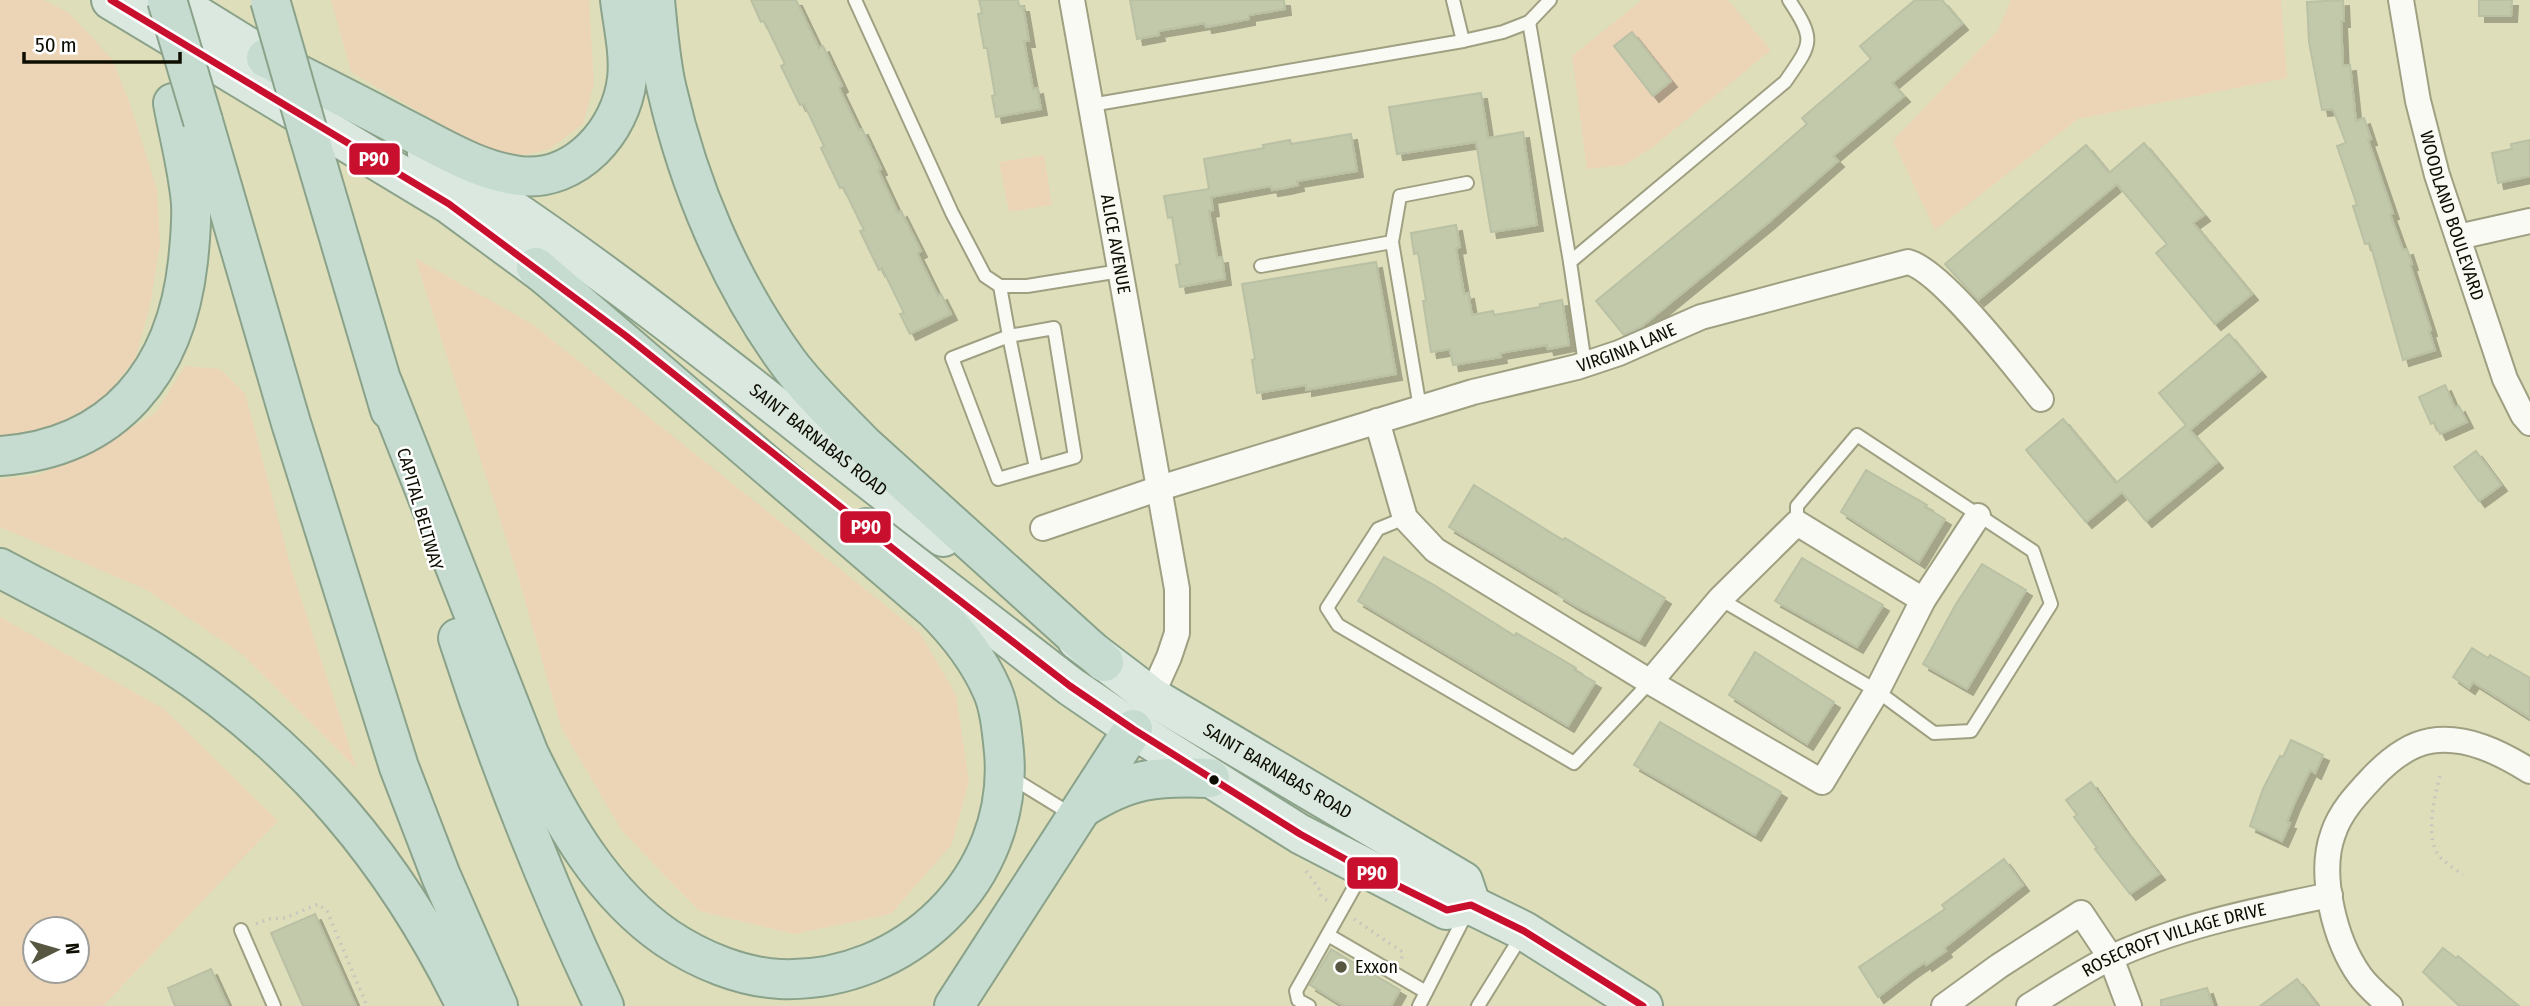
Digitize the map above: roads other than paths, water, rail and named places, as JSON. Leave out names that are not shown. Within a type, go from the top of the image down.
[{"type":"highway","points":[[152,0],[291,424],[399,767],[441,876],[498,1006]]},
{"type":"highway","points":[[0,456],[25,455],[60,445],[118,412],[142,389],[163,358],[177,323],[186,281],[191,204],[188,112],[167,0]]},
{"type":"highway","name":"CAPITAL BELTWAY","points":[[270,0],[449,610],[488,732],[532,846],[604,1006]]},
{"type":"highway","points":[[281,66],[475,165],[523,176],[549,173],[575,163],[595,147],[613,127],[623,103],[627,77],[620,0]]},
{"type":"highway","points":[[655,0],[666,88],[691,178],[732,271],[789,363],[863,444],[1104,662]]},
{"type":"highway","points":[[383,384],[529,754],[550,797],[600,873],[631,906],[666,937],[703,959],[741,972],[780,979],[819,976],[863,966],[902,948],[935,923],[965,892],[985,857],[1000,816],[1006,774],[1003,736],[993,692],[975,656],[957,631],[934,609],[536,267]]},
{"type":"highway","points":[[0,568],[165,660],[216,694],[283,751],[346,816],[380,859],[437,949],[466,1006]]},
{"type":"highway","points":[[954,1006],[1133,729]]},
{"type":"highway","points":[[1077,813],[1107,792],[1126,784],[1171,776],[1210,778]]},
{"type":"main road","points":[[111,0],[449,204],[536,267],[1070,686],[1133,729],[1300,834],[1447,910],[1471,905],[1524,931],[1621,997]]},
{"type":"main road","name":"SAINT BARNABAS ROAD","points":[[172,0],[466,179],[653,309],[1104,662],[1152,696],[1463,881],[1471,905]]},
{"type":"street","name":"ALICE AVENUE","points":[[1072,0],[1160,488]]},
{"type":"street","name":"WOODLAND BOULEVARD","points":[[2401,0],[2418,101],[2437,175],[2505,379],[2523,415],[2530,423]]},
{"type":"street","points":[[2458,237],[2530,222]]},
{"type":"street","name":"VIRGINIA LANE","points":[[1043,528],[1160,488],[1377,421],[1473,392],[1585,364],[1619,353],[1701,317],[1908,262],[1918,265],[1933,277],[1976,321],[2041,399]]},
{"type":"street","points":[[1377,421],[1405,518],[1435,550],[1650,682],[1822,782],[1877,691],[1923,600],[1978,516]]},
{"type":"street","points":[[1133,729],[1152,696],[1174,645],[1178,617],[1175,570],[1160,488]]},
{"type":"street","points":[[1650,682],[1720,599],[1797,523],[1923,600]]},
{"type":"street","points":[[2390,1006],[2360,977],[2338,932],[2330,895],[2329,852],[2339,820],[2363,787],[2391,759],[2429,741],[2449,740],[2483,747],[2530,771]]},
{"type":"street","name":"ROSECROFT VILLAGE DRIVE","points":[[2029,1006],[2087,970],[2157,939],[2225,917],[2330,895]]},
{"type":"street","points":[[1944,1006],[2081,914],[2111,958],[2129,1006]]},
{"type":"lane","points":[[855,0],[952,213],[985,276],[1000,286],[1027,286],[1120,271]]},
{"type":"lane","points":[[1453,0],[1463,41]]},
{"type":"lane","points":[[1091,105],[1503,32],[1529,22],[1550,0]]},
{"type":"lane","points":[[1570,262],[1785,82],[1809,43],[1808,32],[1789,0]]},
{"type":"lane","points":[[1529,22],[1585,364]]},
{"type":"lane","points":[[1420,408],[1392,242],[1400,196],[1466,183]]},
{"type":"lane","points":[[1261,266],[1392,242]]},
{"type":"lane","points":[[1000,286],[1036,468]]},
{"type":"lane","points":[[1054,328],[1075,457],[998,479],[952,358],[1009,336],[1054,328]]},
{"type":"lane","points":[[1720,599],[1877,691],[1934,733],[1971,731],[2051,604],[2033,551],[1857,435],[1797,506],[1797,523]]},
{"type":"lane","points":[[1405,518],[1378,529],[1326,608],[1338,625],[1574,763],[1650,682]]},
{"type":"lane","points":[[1006,774],[1077,813]]},
{"type":"lane","points":[[1309,1006],[1298,1000],[1296,991],[1365,869]]},
{"type":"lane","points":[[1419,1006],[1471,905]]},
{"type":"lane","points":[[241,930],[274,1006]]},
{"type":"lane","points":[[1478,1006],[1524,931]]},
{"type":"lane","points":[[1328,935],[1426,992]]},
{"type":"place","name":"Exxon","points":[[1341,967]]}]
